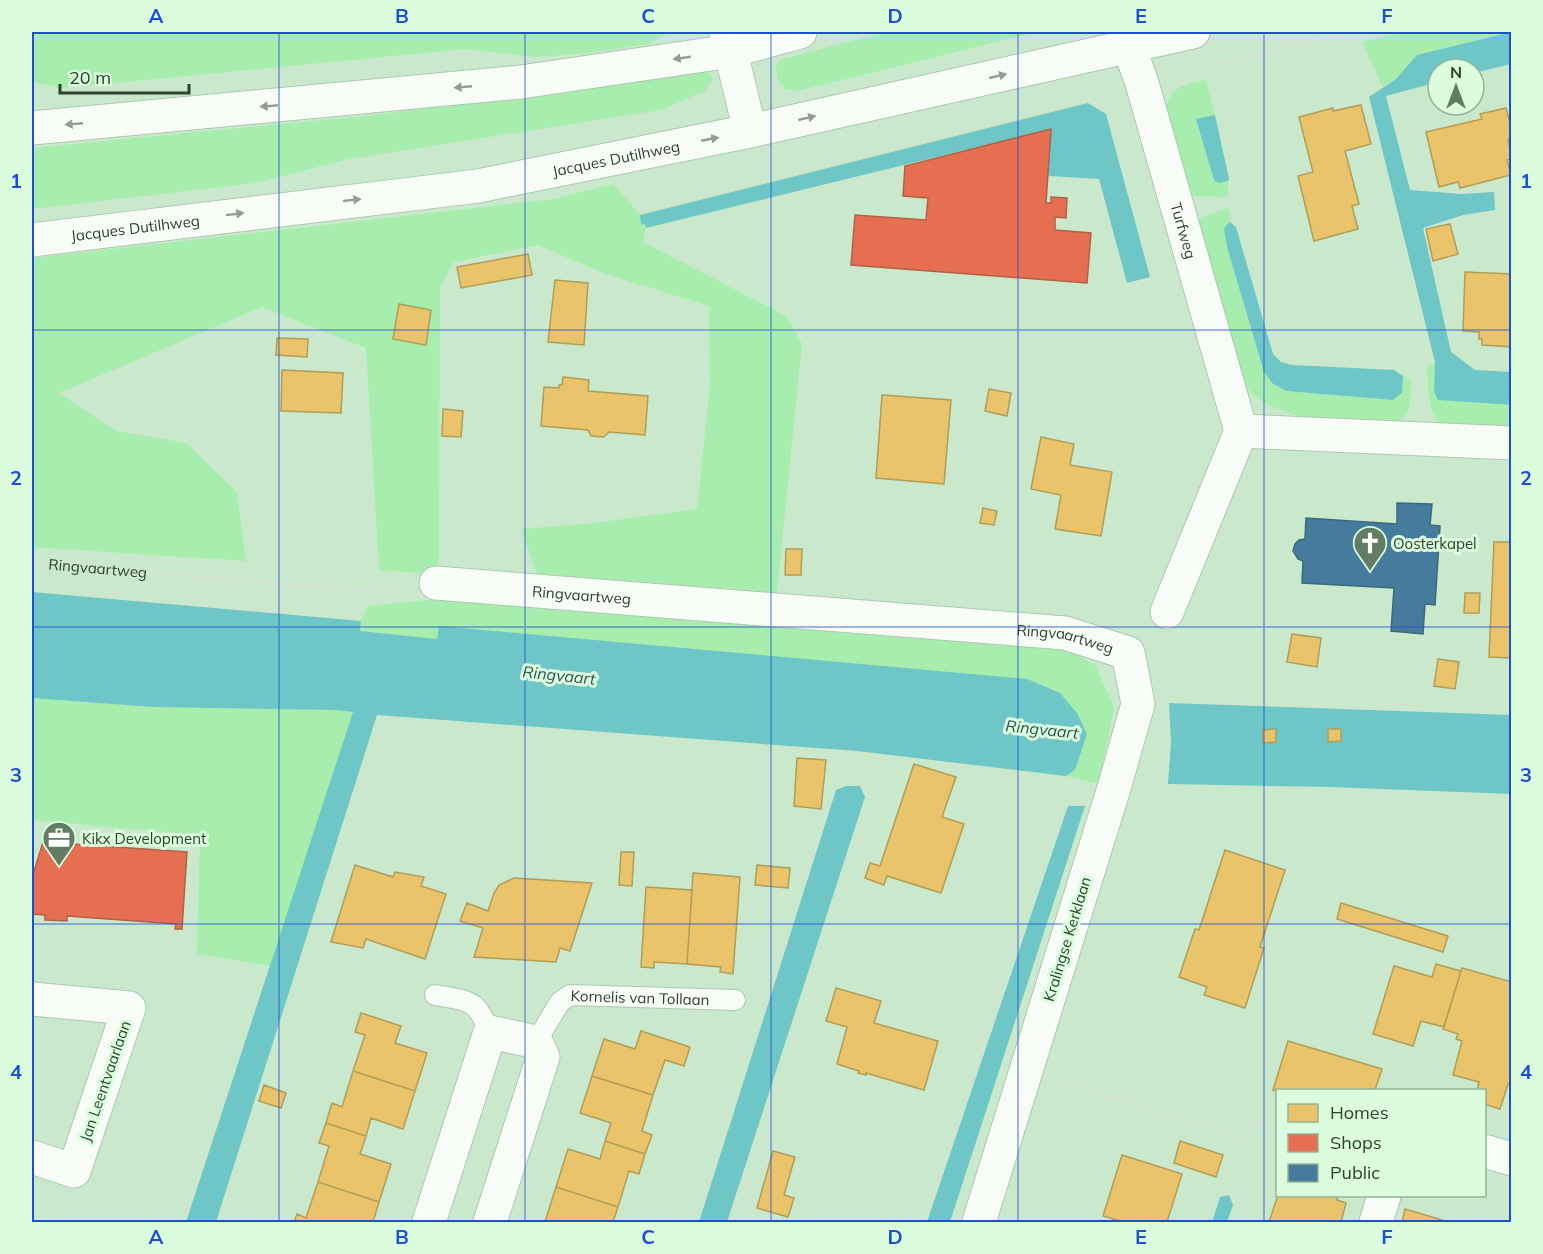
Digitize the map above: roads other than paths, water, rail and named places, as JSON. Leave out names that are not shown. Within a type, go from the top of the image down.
[{"type":"street","points":[[32,128],[521,82],[728,41],[800,32]]},
{"type":"street","name":"Jacques Dutilhweg","points":[[32,240],[478,186],[750,131],[1127,39],[1193,32]]},
{"type":"street","name":"Turfweg","points":[[1127,39],[1142,82],[1241,431]]},
{"type":"street","points":[[728,41],[750,131]]},
{"type":"street","points":[[1167,612],[1241,431],[1512,443]]},
{"type":"street","name":"Ringvaartweg","points":[[436,583],[1065,633],[1128,653]]},
{"type":"street","name":"Kralingse Kerklaan","points":[[979,1222],[1138,704],[1128,653]]},
{"type":"street","name":"Jan Leentvaarlaan","points":[[32,999],[129,1008],[74,1171],[32,1157]]},
{"type":"street","points":[[429,1222],[490,1032],[536,1042],[543,1057],[489,1222]]},
{"type":"street","points":[[1486,1151],[1512,1159]]},
{"type":"street","points":[[1377,1222],[1384,1197]]},
{"type":"lane","points":[[435,995],[472,1003],[480,1011],[490,1032]]},
{"type":"lane","name":"Kornelis van Tollaan","points":[[536,1042],[560,1002],[570,995],[735,1000]]},
{"type":"water","points":[[1511,32],[1511,64],[1486,70],[1486,57],[1426,57],[1426,85],[1386,96],[1410,190],[1462,194],[1494,192],[1495,210],[1463,215],[1423,228],[1451,352],[1475,370],[1511,372],[1511,405],[1438,400],[1434,391],[1435,362],[1369,97],[1396,79],[1417,55]]},
{"type":"water","points":[[1088,103],[1106,114],[1150,277],[1127,283],[1099,179],[1048,176],[1051,129],[646,228],[645,224],[641,225],[640,215]]},
{"type":"water","points":[[1215,115],[1229,179],[1218,183],[1214,180],[1196,119]]},
{"type":"water","points":[[1230,222],[1236,227],[1273,354],[1281,362],[1292,365],[1394,370],[1403,376],[1402,393],[1393,400],[1286,391],[1273,384],[1264,372],[1227,247],[1224,228]]},
{"type":"water","name":"Ringvaart","points":[[32,592],[361,621],[360,631],[437,639],[439,626],[1027,679],[1060,693],[1077,713],[1087,734],[1075,770],[1066,776],[857,751],[377,715],[216,1222],[186,1222],[353,712],[152,707],[32,698]]},
{"type":"water","points":[[1169,703],[1511,715],[1511,794],[1168,784],[1171,742]]},
{"type":"water","points":[[846,786],[860,786],[865,797],[727,1222],[699,1222],[836,790]]},
{"type":"water","points":[[1068,806],[1085,806],[950,1222],[927,1222]]},
{"type":"water","points":[[1229,1195],[1233,1205],[1227,1222],[1212,1222],[1220,1197]]},
{"type":"place","name":"Oosterkapel","points":[[1370,572]]},
{"type":"place","name":"Kikx Development","points":[[59,867]]}]
